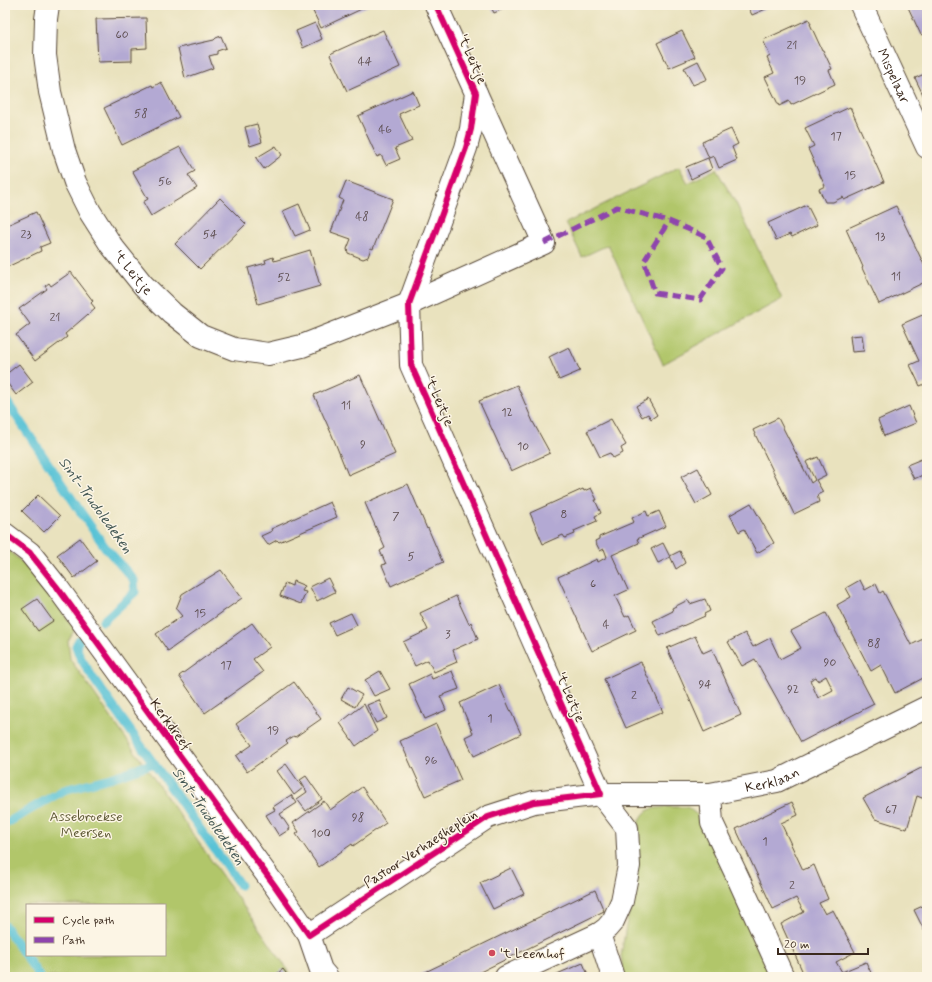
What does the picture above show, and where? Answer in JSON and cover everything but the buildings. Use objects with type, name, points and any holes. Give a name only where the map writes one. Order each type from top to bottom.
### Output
[{"type":"street","name":"'t Leitje","points":[[48,5],[46,18],[46,55],[50,92],[64,150],[75,182],[90,212],[111,245],[143,285],[172,313],[201,336],[234,349],[268,354],[302,346],[409,304],[544,243],[436,5]]},
{"type":"street","name":"Mispelaar","points":[[861,5],[927,147]]},
{"type":"street","name":"'t Leitje","points":[[476,93],[471,128],[466,148],[409,304],[411,365],[601,794]]},
{"type":"street","name":"Kerkdreef","points":[[5,534],[30,553],[57,587],[265,873],[309,935],[322,970],[327,977]]},
{"type":"street","name":"Kerklaan","points":[[601,794],[710,794],[777,781],[927,707]]},
{"type":"street","points":[[506,977],[599,934],[613,921],[622,901],[629,866],[627,828],[601,794]]},
{"type":"street","name":"Pastoor Verhaegheplein","points":[[309,935],[488,817],[534,802],[601,794]]},
{"type":"street","points":[[710,794],[712,824],[783,977]]},
{"type":"street","points":[[599,934],[613,977]]},
{"type":"green space","points":[[679,167],[688,183],[716,169],[737,205],[782,299],[663,364],[608,245],[582,257],[566,223]]},
{"type":"green space","name":"Assebroekse Meersen","points":[[5,548],[28,567],[75,629],[68,641],[70,659],[293,977],[5,977]]},
{"type":"green space","points":[[665,807],[687,807],[700,817],[775,977],[624,977],[621,956],[636,883],[639,822],[644,814],[649,810]]},
{"type":"waterway","name":"Sint-Trudoledeken","points":[[5,399],[105,547],[134,580],[135,592],[103,621]]},
{"type":"waterway","name":"Sint-Trudoledeken","points":[[79,640],[76,646],[80,657],[93,678],[240,885]]},
{"type":"waterway","name":"Sint-Trudoledeken","points":[[5,824],[64,790],[110,778],[154,763]]},
{"type":"waterway","name":"Sint-Trudoledeken","points":[[5,926],[40,977]]},
{"type":"marked path","points":[[544,243],[617,207],[669,221],[706,237],[722,268],[700,300],[655,293],[644,261],[669,221]]},
{"type":"cycle path","points":[[5,534],[30,553],[57,587],[275,886],[309,935],[488,817],[534,802],[601,794],[411,365],[409,304],[466,148],[471,129],[476,93],[436,5]]},
{"type":"place","name":"'t Leenhof","points":[[492,953]]}]
